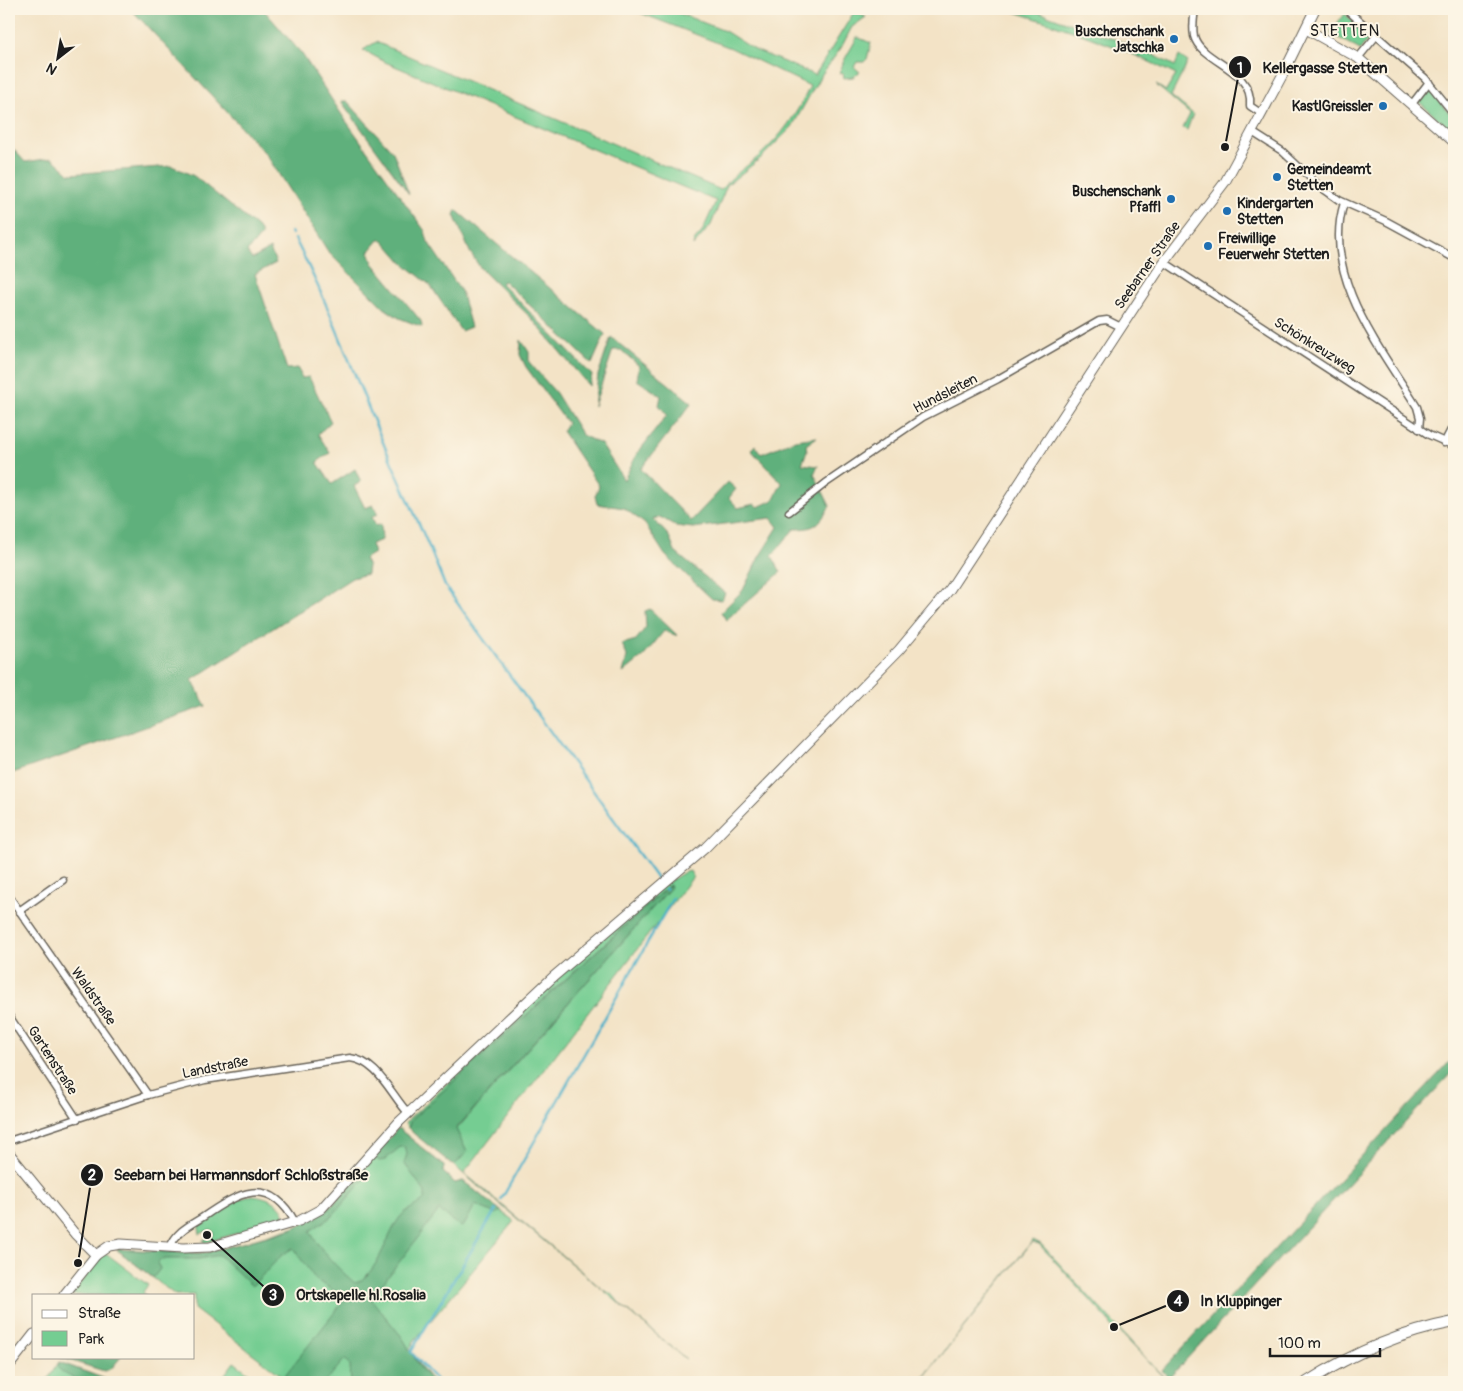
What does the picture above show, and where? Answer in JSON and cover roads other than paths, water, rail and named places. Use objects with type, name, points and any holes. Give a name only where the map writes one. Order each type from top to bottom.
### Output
[{"type":"main road","name":"Seebarner Straße","points":[[96,1254],[104,1248],[115,1244],[170,1248],[210,1247],[295,1222],[325,1206],[374,1148],[552,978],[705,848],[916,632],[946,594],[1002,512],[1164,262],[1220,189],[1262,114],[1315,9]]},
{"type":"main road","points":[[1306,29],[1358,58],[1454,142]]},
{"type":"main road","points":[[9,1153],[75,1234],[96,1254],[65,1294]]},
{"type":"main road","points":[[1308,1382],[1329,1368],[1386,1340],[1428,1327],[1454,1322]]},
{"type":"main road","points":[[9,1366],[32,1337]]},
{"type":"street","points":[[1195,9],[1194,31],[1196,41],[1242,81],[1249,93],[1250,106],[1262,114]]},
{"type":"street","points":[[1346,9],[1429,82],[1454,114]]},
{"type":"street","points":[[1358,58],[1377,36]]},
{"type":"street","points":[[1412,104],[1429,82]]},
{"type":"street","points":[[1252,132],[1282,151],[1318,185],[1344,203],[1386,221],[1454,258]]},
{"type":"street","points":[[1344,203],[1339,224],[1339,250],[1357,307],[1417,407],[1420,418],[1419,429]]},
{"type":"street","name":"Schönkreuzweg","points":[[1164,262],[1419,429],[1444,443],[1454,446]]},
{"type":"street","name":"Hundsleiten","points":[[789,512],[826,483],[923,417],[998,379],[1099,321],[1107,320],[1121,327]]},
{"type":"street","points":[[1444,443],[1454,424]]},
{"type":"street","points":[[19,911],[63,880]]},
{"type":"street","name":"Waldstraße","points":[[9,896],[148,1095]]},
{"type":"street","name":"Gartenstraße","points":[[9,1016],[77,1119]]},
{"type":"street","name":"Landstraße","points":[[9,1141],[148,1095],[217,1077],[350,1058],[361,1060],[373,1068],[409,1114]]},
{"type":"street","points":[[170,1248],[174,1239],[183,1229],[225,1202],[247,1192],[262,1192],[270,1195],[288,1211],[295,1222]]},
{"type":"waterway","points":[[295,239],[330,313],[371,415],[445,586],[657,879]]},
{"type":"waterway","points":[[501,1200],[673,898]]},
{"type":"waterway","points":[[438,1382],[411,1352],[496,1209]]},
{"type":"place","name":"Buschenschank Jatschka","points":[[1174,39]]},
{"type":"place","name":"KastlGreissler","points":[[1383,106]]},
{"type":"place","name":"Kellergasse Stetten","points":[[1225,147]]},
{"type":"place","name":"Gemeindeamt Stetten","points":[[1277,177]]},
{"type":"place","name":"Buschenschank Pfaffl","points":[[1171,199]]},
{"type":"place","name":"Kindergarten Stetten","points":[[1227,211]]},
{"type":"place","name":"Freiwillige Feuerwehr Stetten","points":[[1208,246]]},
{"type":"place","name":"Ortskapelle hl.Rosalia","points":[[207,1235]]},
{"type":"place","name":"Seebarn bei Harmannsdorf Schloßstraße","points":[[78,1263]]},
{"type":"place","name":"In Kluppinger","points":[[1114,1327]]},
{"type":"district","name":"STETTEN","points":[[1345,30]]}]
